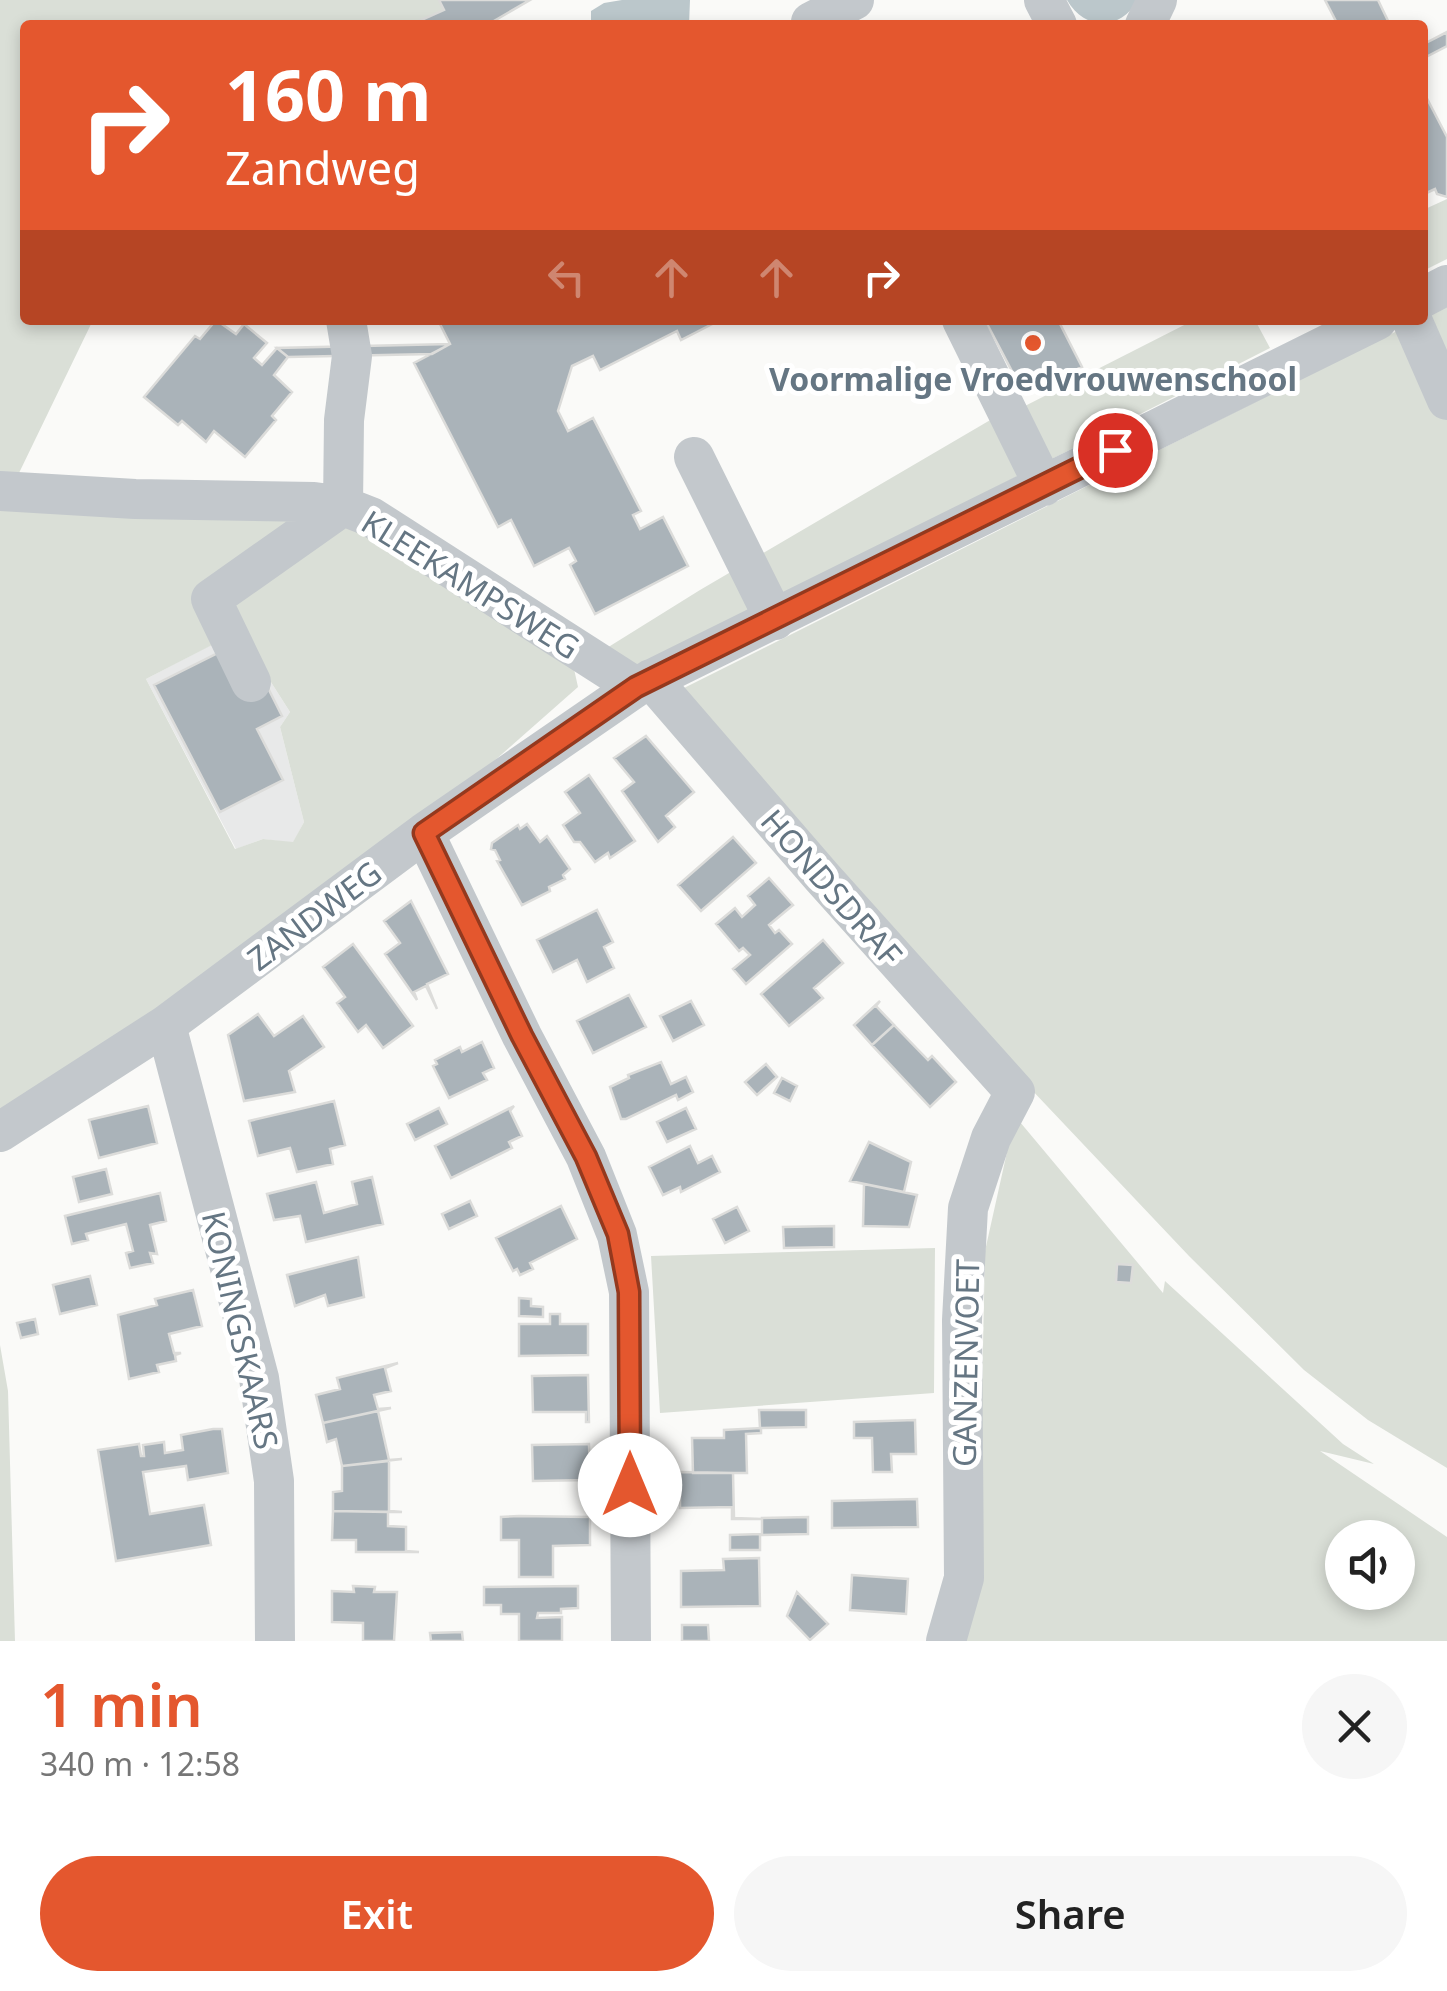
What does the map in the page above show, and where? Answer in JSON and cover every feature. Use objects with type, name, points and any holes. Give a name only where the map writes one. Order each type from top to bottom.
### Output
[{"type":"street","points":[[809,16],[854,0]]},
{"type":"street","points":[[250,682],[211,599],[343,506],[344,420],[352,356],[347,325]]},
{"type":"street","points":[[964,325],[1044,486]]},
{"type":"street","name":"ZANDWEG","points":[[0,1132],[166,1025],[424,833],[644,683],[1366,325]]},
{"type":"street","points":[[1414,325],[1447,400]]},
{"type":"street","points":[[694,457],[775,620]]},
{"type":"street","name":"KLEEKAMPSWEG","points":[[0,491],[343,506],[371,517],[644,683]]},
{"type":"street","name":"HONDSDRAF","points":[[644,683],[1014,1092]]},
{"type":"street","points":[[424,833],[522,1036],[586,1157],[618,1234],[629,1292],[631,1641]]},
{"type":"street","name":"KONINGSKAARS","points":[[166,1025],[259,1378],[274,1481],[274,1641]]},
{"type":"street","name":"GANZENVOET","points":[[946,1641],[964,1578],[962,1320],[968,1208],[991,1138],[1014,1092]]},
{"type":"shaded area","points":[[0,0],[510,0],[493,20],[20,20],[20,325],[91,325],[4,504],[288,519],[363,529],[574,669],[578,687],[459,792],[245,948],[0,1116]],"holes":[[[212,645],[253,654],[290,712],[280,727],[304,822],[293,842],[263,839],[235,849],[146,679]]]},
{"type":"shaded area","points":[[690,0],[689,20],[591,20],[591,11],[604,3]]},
{"type":"shaded area","points":[[1067,0],[1138,0],[1116,20],[1089,20]]},
{"type":"shaded area","points":[[1447,199],[1447,259],[1428,268],[1428,208]]},
{"type":"shaded area","points":[[1447,306],[1447,1468],[1368,1420],[1304,1370],[1189,1256],[852,900],[682,689],[1409,325],[1428,325],[1428,316]]},
{"type":"shaded area","points":[[1184,325],[1258,325],[1270,348],[1048,461],[1021,408]]},
{"type":"shaded area","points":[[992,419],[1020,475],[643,667],[602,651],[700,590]]},
{"type":"shaded area","points":[[211,645],[253,654],[290,712],[280,727],[304,822],[293,843],[263,839],[236,849],[146,679]]},
{"type":"shaded area","points":[[1015,1116],[1163,1293],[1165,1281],[1343,1444],[1374,1464],[1320,1451],[1447,1537],[1447,1641],[964,1641],[980,1490],[985,1251]]},
{"type":"shaded area","points":[[935,1248],[934,1393],[660,1413],[651,1256]]},
{"type":"shaded area","points":[[0,1345],[8,1391],[15,1641],[0,1641]]},
{"type":"building","points":[[439,0],[530,0],[496,20],[421,20],[444,10]]},
{"type":"building","points":[[439,0],[530,0],[496,20],[421,20],[444,10]]},
{"type":"building","points":[[1325,0],[1378,0],[1388,20],[1335,20]]},
{"type":"building","points":[[1447,32],[1447,46],[1428,56],[1428,42]]},
{"type":"building","points":[[1428,101],[1447,137],[1447,197],[1437,194],[1435,189],[1428,192]]},
{"type":"building","points":[[212,325],[223,325],[236,334],[245,325],[267,343],[254,358],[262,365],[277,348],[288,357],[274,375],[292,392],[272,416],[276,420],[245,457],[214,431],[206,442],[144,397],[195,336],[200,339]]},
{"type":"building","points":[[440,325],[710,325],[681,340],[677,331],[600,370],[593,356],[572,366],[558,411],[568,431],[593,418],[641,511],[633,515],[640,529],[663,517],[688,566],[595,614],[570,565],[576,561],[569,548],[534,566],[511,520],[498,527],[414,363],[450,344]]},
{"type":"building","points":[[440,325],[710,325],[681,340],[677,331],[600,370],[593,356],[572,366],[558,411],[568,431],[593,418],[641,511],[633,515],[640,529],[663,517],[688,566],[595,614],[570,565],[576,561],[569,548],[534,566],[511,520],[498,527],[414,363],[450,344]]},
{"type":"building","name":"Voormalige Vroedvrouwenschool","points":[[988,325],[1061,325],[1082,367],[1024,394]]},
{"type":"building","points":[[450,344],[432,354],[288,357],[277,348]]},
{"type":"building","points":[[218,653],[266,684],[282,716],[257,729],[283,780],[220,812],[154,685]]},
{"type":"building","points":[[646,736],[694,792],[666,816],[675,827],[658,842],[622,791],[634,782],[614,758]]},
{"type":"building","points":[[589,775],[635,841],[610,858],[608,853],[595,862],[563,825],[580,813],[565,792]]},
{"type":"building","points":[[527,824],[540,842],[547,836],[570,869],[563,875],[565,879],[549,887],[550,891],[522,905],[497,861],[500,860],[495,850],[491,849],[492,843],[518,825],[520,829]]},
{"type":"building","points":[[733,837],[756,863],[701,911],[678,885]]},
{"type":"building","points":[[769,878],[793,905],[769,925],[792,944],[746,984],[733,969],[750,955],[743,948],[739,951],[716,924],[735,908],[742,917],[755,905],[748,896]]},
{"type":"building","points":[[411,901],[448,974],[427,984],[437,1009],[426,986],[414,992],[417,1000],[385,954],[400,943],[384,921]]},
{"type":"building","points":[[597,910],[613,942],[604,947],[614,968],[587,982],[577,960],[553,972],[537,940]]},
{"type":"building","points":[[823,940],[843,963],[814,988],[823,998],[789,1026],[761,994]]},
{"type":"building","points":[[353,944],[413,1026],[383,1048],[366,1025],[358,1032],[337,1003],[345,997],[323,967]]},
{"type":"building","points":[[629,995],[646,1027],[593,1053],[577,1021]]},
{"type":"building","points":[[691,1001],[704,1025],[673,1041],[660,1016]]},
{"type":"building","points":[[880,1001],[876,1006],[894,1025],[872,1045],[854,1025]]},
{"type":"building","points":[[258,1014],[274,1036],[303,1016],[324,1047],[289,1071],[295,1092],[244,1101],[228,1035]]},
{"type":"building","points":[[894,1025],[956,1082],[930,1107],[872,1045]]},
{"type":"building","points":[[482,1042],[494,1068],[483,1073],[487,1080],[449,1098],[433,1066],[437,1064],[435,1060],[460,1047],[462,1052]]},
{"type":"building","points":[[661,1062],[671,1084],[686,1077],[693,1092],[678,1100],[676,1095],[621,1119],[610,1087]]},
{"type":"building","points":[[766,1064],[777,1077],[757,1095],[745,1082]]},
{"type":"building","points":[[782,1078],[797,1086],[790,1101],[774,1093]]},
{"type":"building","points":[[334,1101],[345,1145],[330,1149],[333,1164],[297,1172],[290,1148],[258,1156],[249,1121]]},
{"type":"building","points":[[148,1106],[157,1143],[99,1158],[89,1120]]},
{"type":"building","points":[[514,1106],[510,1111],[522,1136],[509,1142],[512,1148],[451,1178],[435,1146]]},
{"type":"building","points":[[439,1108],[447,1124],[415,1140],[407,1124]]},
{"type":"building","points":[[686,1108],[696,1129],[667,1142],[657,1122]]},
{"type":"building","points":[[869,1142],[911,1162],[904,1192],[850,1181]]},
{"type":"building","points":[[690,1146],[698,1163],[712,1156],[720,1172],[681,1192],[680,1187],[663,1195],[649,1167]]},
{"type":"building","points":[[106,1169],[112,1194],[79,1202],[73,1177]]},
{"type":"building","points":[[372,1177],[383,1224],[306,1242],[300,1216],[274,1220],[267,1194],[316,1182],[324,1213],[357,1204],[352,1182]]},
{"type":"building","points":[[864,1184],[917,1195],[909,1227],[863,1226]]},
{"type":"building","points":[[160,1193],[166,1221],[150,1225],[157,1254],[150,1253],[153,1263],[130,1268],[126,1253],[133,1251],[126,1224],[86,1234],[88,1240],[72,1244],[65,1216]]},
{"type":"building","points":[[470,1201],[477,1216],[449,1229],[442,1214]]},
{"type":"building","points":[[561,1206],[577,1239],[530,1263],[533,1269],[520,1275],[517,1269],[513,1271],[496,1238]]},
{"type":"building","points":[[737,1207],[749,1231],[725,1243],[713,1219]]},
{"type":"building","points":[[834,1226],[834,1247],[784,1248],[783,1227]]},
{"type":"building","points":[[358,1257],[364,1297],[328,1306],[325,1295],[295,1306],[287,1275]]},
{"type":"building","points":[[1117,1264],[1133,1265],[1131,1283],[1116,1282]]},
{"type":"building","points":[[90,1276],[97,1305],[60,1314],[53,1285]]},
{"type":"building","points":[[193,1290],[202,1326],[169,1334],[174,1353],[181,1353],[175,1355],[176,1361],[157,1365],[159,1372],[129,1379],[118,1315],[157,1305],[155,1299]]},
{"type":"building","points":[[519,1298],[531,1299],[531,1306],[543,1307],[543,1317],[519,1316]]},
{"type":"building","points":[[550,1314],[560,1314],[560,1324],[588,1324],[588,1355],[519,1356],[519,1324],[550,1324]]},
{"type":"building","points":[[35,1319],[38,1334],[21,1338],[17,1323]]},
{"type":"building","points":[[398,1363],[385,1368],[391,1391],[374,1395],[378,1409],[391,1408],[323,1423],[316,1395],[340,1389],[337,1378]]},
{"type":"building","points":[[588,1375],[589,1422],[586,1412],[533,1412],[532,1376]]},
{"type":"building","points":[[759,1410],[806,1410],[806,1427],[760,1428]]},
{"type":"building","points":[[378,1411],[389,1460],[402,1459],[342,1466],[336,1439],[327,1442],[323,1423]]},
{"type":"building","points":[[915,1420],[916,1454],[891,1454],[892,1472],[873,1472],[872,1438],[854,1438],[854,1422]]},
{"type":"building","points":[[761,1428],[761,1433],[746,1434],[747,1473],[693,1473],[692,1438],[724,1438],[724,1430]]},
{"type":"building","points":[[222,1429],[228,1473],[188,1480],[186,1466],[143,1472],[150,1514],[204,1505],[211,1545],[116,1561],[98,1450],[139,1444],[144,1456],[143,1445],[164,1442],[165,1453],[183,1450],[181,1435]]},
{"type":"building","points":[[589,1444],[590,1480],[533,1481],[532,1445]]},
{"type":"building","points":[[389,1461],[389,1511],[402,1512],[333,1511],[333,1492],[342,1491],[342,1466]]},
{"type":"building","points":[[680,1472],[733,1473],[734,1518],[762,1519],[732,1519],[732,1507],[680,1508]]},
{"type":"building","points":[[917,1499],[918,1527],[832,1528],[832,1501]]},
{"type":"building","points":[[333,1511],[388,1512],[388,1526],[406,1527],[406,1551],[419,1552],[356,1552],[356,1540],[332,1540]]},
{"type":"building","points":[[501,1517],[590,1517],[590,1545],[553,1546],[553,1577],[519,1577],[519,1540],[501,1540]]},
{"type":"building","points":[[808,1517],[808,1534],[762,1535],[762,1518]]},
{"type":"building","points":[[760,1534],[760,1550],[730,1550],[730,1535]]},
{"type":"building","points":[[759,1558],[760,1606],[681,1607],[681,1571],[724,1570],[723,1559]]},
{"type":"building","points":[[852,1575],[908,1579],[906,1614],[850,1610]]},
{"type":"building","points":[[353,1586],[375,1587],[374,1592],[397,1592],[394,1641],[363,1641],[363,1623],[332,1622],[332,1591],[354,1592]]},
{"type":"building","points":[[578,1586],[578,1608],[538,1613],[537,1618],[562,1617],[562,1641],[519,1641],[519,1614],[501,1614],[501,1605],[484,1605],[484,1587]]},
{"type":"building","points":[[797,1592],[828,1624],[810,1640],[787,1616]]},
{"type":"building","points":[[682,1625],[708,1625],[709,1641],[682,1641]]},
{"type":"building","points":[[462,1632],[463,1641],[431,1641],[430,1633]]},
{"type":"place","name":"Voormalige Vroedvrouwenschool","points":[[1033,343]]},
{"type":"route","points":[[630,1485],[629,1292],[618,1234],[586,1157],[522,1036],[424,833],[636,687],[1115,450]]}]
